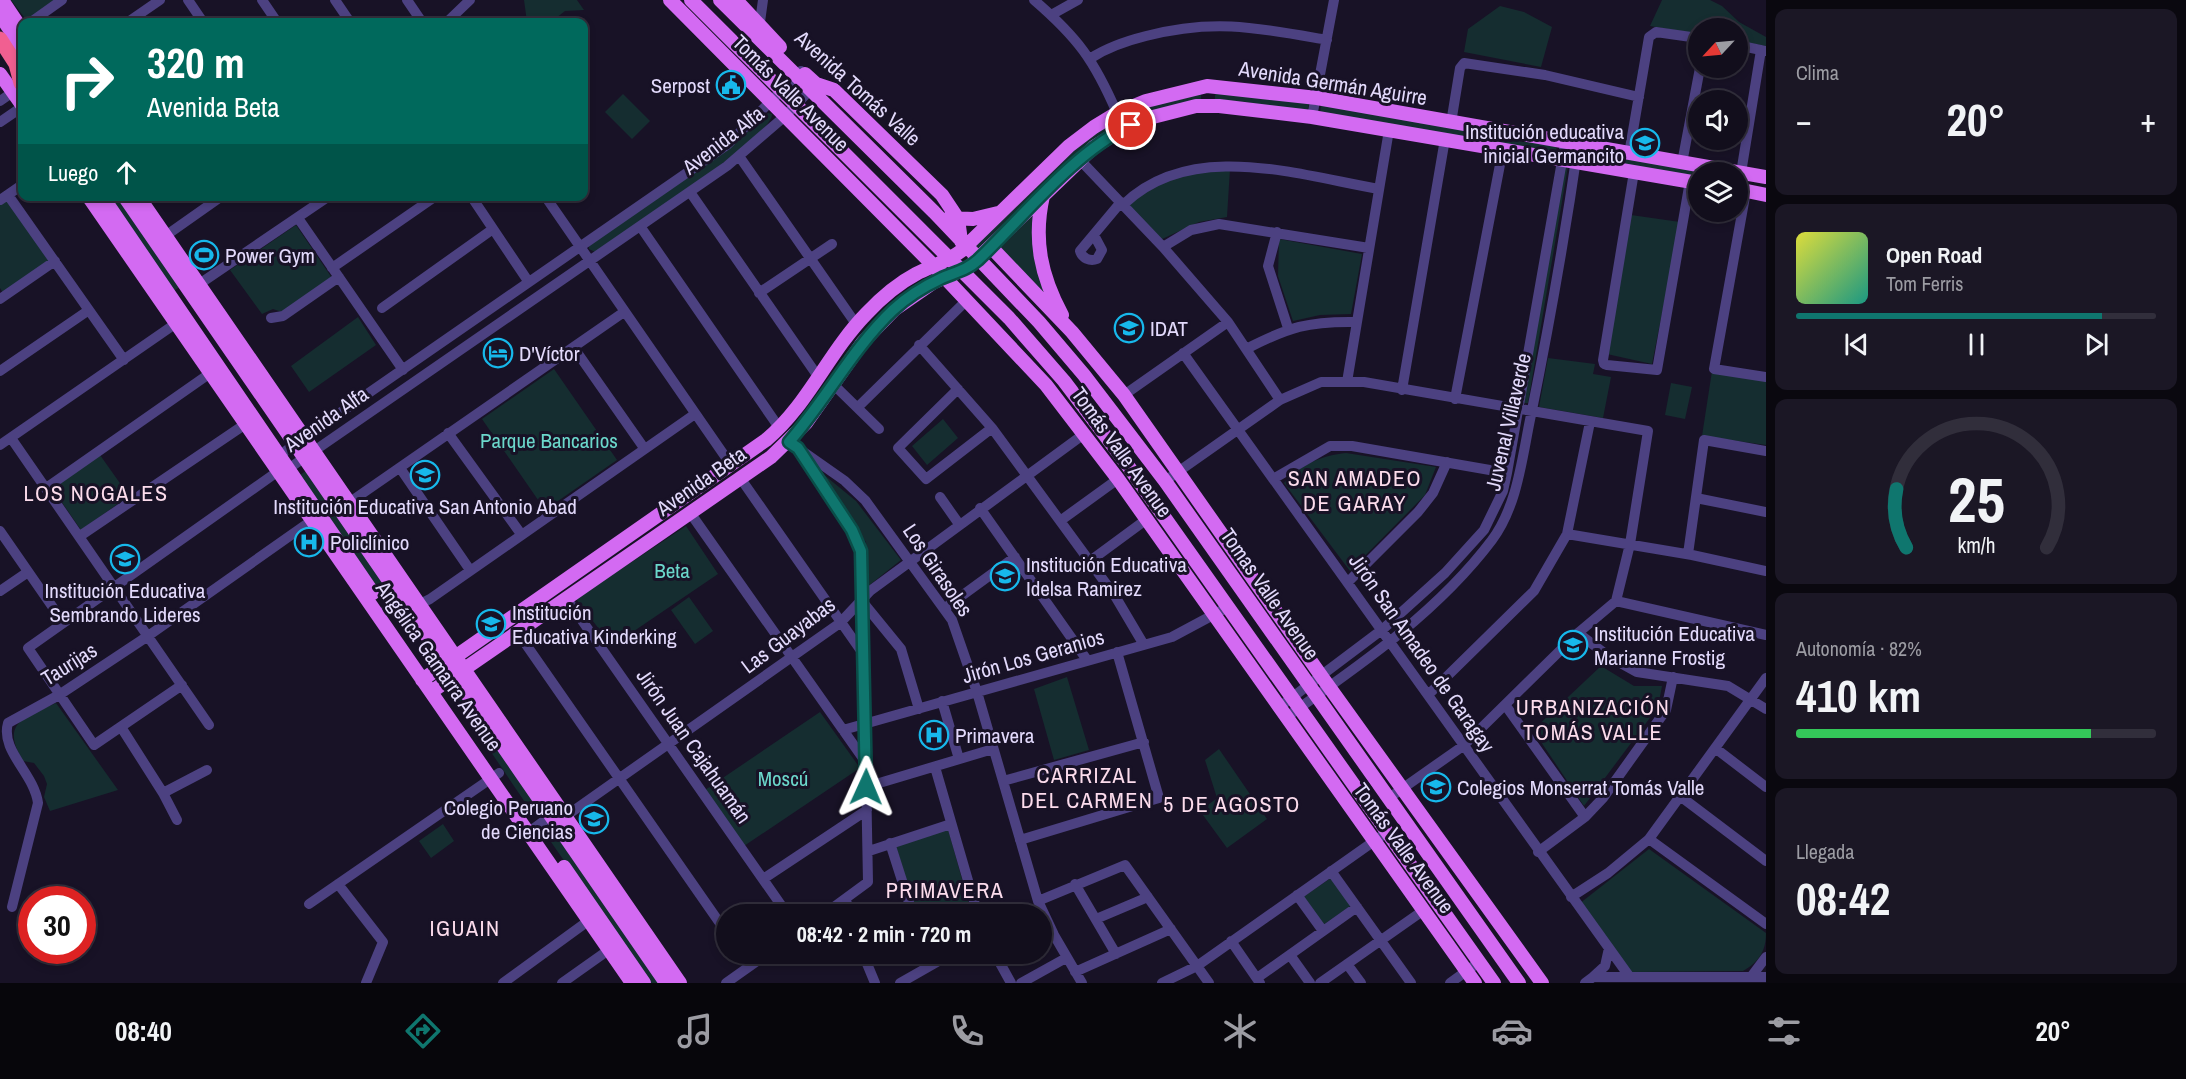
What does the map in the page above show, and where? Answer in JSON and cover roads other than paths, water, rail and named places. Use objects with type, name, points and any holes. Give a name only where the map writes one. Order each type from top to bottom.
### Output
[{"type":"highway","points":[[0,39],[16,64],[18,79]]},
{"type":"main road","points":[[2,0],[18,23]]},
{"type":"main road","name":"Tomás Valle Avenue","points":[[670,0],[1029,364],[1147,519],[1330,781],[1475,983]]},
{"type":"main road","name":"Tomás Valle Avenue","points":[[691,0],[1009,318],[1064,381],[1228,607],[1494,983]]},
{"type":"main road","name":"Tomás Valle Avenue","points":[[720,0],[758,30]]},
{"type":"main road","name":"Avenida Tomás Valle","points":[[736,0],[758,30],[813,87],[834,90],[942,195],[958,219],[963,244]]},
{"type":"main road","points":[[0,15],[18,42]]},
{"type":"main road","points":[[0,52],[18,84]]},
{"type":"main road","points":[[0,74],[18,85]]},
{"type":"main road","points":[[1207,86],[1208,106]]},
{"type":"main road","name":"Avenida Germán Aguirre","points":[[949,260],[963,244],[1000,213],[1069,146],[1117,113],[1165,95],[1207,86],[1317,98],[1688,164]]},
{"type":"main road","name":"Tomás Valle Avenue","points":[[813,87],[963,244]]},
{"type":"main road","name":"Avenida Germán Aguirre","points":[[962,272],[978,260],[1080,160],[1112,135],[1145,119],[1196,106],[1312,117],[1688,181]]},
{"type":"main road","points":[[866,144],[877,131]]},
{"type":"main road","name":"Avenida Germán Aguirre","points":[[1748,174],[1766,177]]},
{"type":"main road","points":[[1748,191],[1766,195]]},
{"type":"main road","points":[[1043,196],[1038,216],[1038,251],[1045,280],[1072,333]]},
{"type":"main road","name":"Angélica Gamarra Avenue","points":[[93,201],[244,425],[282,470],[594,917],[644,983]]},
{"type":"main road","points":[[96,201],[118,221]]},
{"type":"main road","name":"Angélica Gamarra Avenue","points":[[105,201],[279,456],[282,470],[311,521],[341,555]]},
{"type":"main road","name":"Angélica Gamarra Avenue","points":[[128,201],[160,239],[310,454],[350,502],[413,605],[559,816],[681,983]]},
{"type":"main road","name":"Angélica Gamarra Avenue","points":[[141,201],[160,239]]},
{"type":"main road","points":[[934,212],[958,219],[979,218],[1000,213]]},
{"type":"main road","name":"Tomas Valle Avenue","points":[[963,244],[1058,343],[1166,481],[1312,692],[1519,983]]},
{"type":"main road","name":"Tomás Valle Avenue","points":[[991,247],[1072,333],[1124,395],[1179,470],[1325,682],[1542,983]]},
{"type":"main road","name":"Avenida Beta","points":[[426,677],[780,429],[856,324],[901,283],[949,260]]},
{"type":"main road","name":"Avenida Beta","points":[[435,690],[793,445],[863,342],[895,309],[944,277],[962,272]]},
{"type":"main road","points":[[172,300],[182,298],[194,288]]},
{"type":"main road","name":"Angélica Gamarra Avenue","points":[[310,454],[358,535],[413,605]]},
{"type":"main road","points":[[1219,528],[1264,623]]},
{"type":"main road","points":[[341,555],[358,535]]},
{"type":"main road","points":[[615,546],[625,559]]},
{"type":"main road","points":[[485,637],[494,649]]},
{"type":"main road","points":[[1355,751],[1357,726]]},
{"type":"main road","points":[[1330,781],[1344,771]]},
{"type":"main road","name":"Angélica Gamarra Avenue","points":[[559,816],[666,983]]},
{"type":"main road","name":"Angélica Gamarra Avenue","points":[[594,917],[610,949],[632,983]]},
{"type":"street","points":[[37,18],[62,0]]},
{"type":"street","points":[[134,18],[160,0]]},
{"type":"street","points":[[188,0],[200,18]]},
{"type":"street","points":[[335,0],[347,18]]},
{"type":"street","points":[[407,0],[419,18]]},
{"type":"street","points":[[451,18],[470,0]]},
{"type":"street","points":[[758,30],[763,0]]},
{"type":"street","points":[[1034,0],[1091,58],[1117,113]]},
{"type":"street","points":[[1051,15],[1078,0]]},
{"type":"street","points":[[1312,117],[1334,0]]},
{"type":"street","points":[[265,1],[275,18]]},
{"type":"street","points":[[1091,58],[1136,39],[1201,25],[1273,31],[1327,40]]},
{"type":"street","points":[[1629,154],[1651,34],[1688,37]]},
{"type":"street","points":[[1743,162],[1764,50],[1748,47]]},
{"type":"street","points":[[1451,123],[1460,68],[1464,63],[1545,75],[1639,97]]},
{"type":"street","name":"Avenida Alfa","points":[[279,456],[727,144],[799,73]]},
{"type":"street","points":[[1682,163],[1698,78]]},
{"type":"street","points":[[0,101],[18,87]]},
{"type":"street","name":"Avenida Alfa","points":[[59,695],[28,650],[30,646],[114,585],[282,470],[310,454],[690,192],[740,156],[784,117],[813,87]]},
{"type":"street","points":[[0,122],[18,109]]},
{"type":"street","points":[[1753,112],[1766,114]]},
{"type":"street","points":[[1347,382],[1389,130]]},
{"type":"street","points":[[1402,390],[1445,139]]},
{"type":"street","name":"Juvenal Villaverde","points":[[1325,682],[1392,641],[1454,582],[1493,539],[1514,496],[1531,412],[1571,145]]},
{"type":"street","points":[[1455,399],[1503,149]]},
{"type":"street","points":[[740,156],[856,324]]},
{"type":"street","points":[[1080,160],[1163,247],[1228,322],[1280,400]]},
{"type":"street","name":"Juvenal Villaverde","points":[[1282,713],[1325,682],[1445,573],[1484,530],[1503,491],[1569,161]]},
{"type":"street","points":[[1094,235],[1122,203],[1155,182],[1192,169],[1219,165],[1278,172],[1379,189]]},
{"type":"street","points":[[1634,172],[1604,364],[1657,370],[1688,212]]},
{"type":"street","points":[[18,188],[4,197],[55,261],[124,360]]},
{"type":"street","points":[[690,192],[819,378]]},
{"type":"street","points":[[160,239],[215,201]]},
{"type":"street","points":[[194,288],[322,201]]},
{"type":"street","points":[[332,268],[429,201]]},
{"type":"street","points":[[474,201],[528,281]]},
{"type":"street","points":[[549,201],[731,465]]},
{"type":"street","points":[[298,218],[403,370]]},
{"type":"street","points":[[1736,222],[1714,369],[1766,377]]},
{"type":"street","points":[[1163,247],[1185,232],[1207,225],[1278,232],[1369,248]]},
{"type":"street","points":[[640,226],[780,429]]},
{"type":"street","points":[[382,308],[493,229]]},
{"type":"street","points":[[1278,232],[1268,266],[1288,328]]},
{"type":"street","points":[[759,293],[832,244]]},
{"type":"street","points":[[1,297],[55,261]]},
{"type":"street","points":[[271,318],[282,316],[339,277]]},
{"type":"street","points":[[858,407],[967,300]]},
{"type":"street","points":[[0,371],[89,310]]},
{"type":"street","points":[[350,502],[624,312]]},
{"type":"street","points":[[1246,349],[1288,328],[1327,321],[1357,322]]},
{"type":"street","points":[[1124,395],[1228,322]]},
{"type":"street","points":[[0,445],[175,324]]},
{"type":"street","points":[[919,345],[992,428],[1090,561],[1128,616],[1144,645]]},
{"type":"street","points":[[574,348],[644,448]]},
{"type":"street","name":"Jirón San Amadeo de Garagay","points":[[1183,353],[1392,641],[1463,746],[1629,976]]},
{"type":"street","points":[[46,488],[209,374]]},
{"type":"street","points":[[1166,481],[1280,400],[1321,382],[1364,382],[1648,431],[1630,544],[1616,601],[1578,633],[1463,746],[1389,798]]},
{"type":"street","points":[[834,385],[879,429]]},
{"type":"street","points":[[958,389],[898,448],[926,479],[992,428]]},
{"type":"street","points":[[381,613],[413,605],[470,570],[695,414]]},
{"type":"street","points":[[1428,695],[1534,591],[1567,534],[1590,422]]},
{"type":"street","points":[[80,536],[244,425]]},
{"type":"street","points":[[448,433],[521,534]]},
{"type":"street","name":"Las Guayabas","points":[[533,830],[619,778],[791,659],[840,623],[861,599],[910,560],[1084,434]]},
{"type":"street","points":[[11,438],[209,725]]},
{"type":"street","points":[[1688,554],[1704,440],[1766,451]]},
{"type":"street","points":[[793,445],[858,541],[862,565],[868,882],[865,887],[840,904]]},
{"type":"street","name":"Los Girasoles","points":[[793,445],[856,490],[945,608],[957,631],[1038,901],[1066,958],[1082,983]]},
{"type":"street","points":[[1273,479],[1330,446],[1352,446],[1507,473]]},
{"type":"street","points":[[1349,581],[1418,512],[1433,493],[1447,462]]},
{"type":"street","points":[[400,468],[470,570]]},
{"type":"street","points":[[741,479],[864,656]]},
{"type":"street","points":[[1060,521],[1118,479]]},
{"type":"street","points":[[940,497],[959,524]]},
{"type":"street","points":[[1696,498],[1766,512]]},
{"type":"street","points":[[980,508],[1087,660]]},
{"type":"street","points":[[691,514],[867,764]]},
{"type":"street","points":[[1090,561],[1147,519]]},
{"type":"street","name":"Taurijas","points":[[12,907],[38,803],[36,790],[30,778],[8,747],[6,730],[12,719],[59,695],[148,636],[311,521]]},
{"type":"street","points":[[0,531],[63,622]]},
{"type":"street","points":[[1567,534],[1688,554],[1766,571]]},
{"type":"street","points":[[945,608],[1015,557]]},
{"type":"street","points":[[0,591],[28,572]]},
{"type":"street","name":"Jirón Juan Cajahuamán","points":[[567,599],[780,904]]},
{"type":"street","points":[[861,599],[901,649],[919,709]]},
{"type":"street","points":[[1616,601],[1766,635]]},
{"type":"street","name":"Jirón Los Geranios","points":[[843,730],[1185,633],[1228,607]]},
{"type":"street","points":[[518,633],[716,918]]},
{"type":"street","points":[[1578,633],[1608,656],[1637,672],[1728,686],[1766,709]]},
{"type":"street","points":[[1020,840],[1158,800],[1160,794],[1117,652]]},
{"type":"street","points":[[1538,852],[1584,817],[1603,798],[1666,711],[1672,677]]},
{"type":"street","points":[[1571,897],[1608,873],[1648,839],[1766,678]]},
{"type":"street","points":[[59,695],[94,744],[182,685]]},
{"type":"street","points":[[942,701],[959,759]]},
{"type":"street","points":[[1506,706],[1584,817]]},
{"type":"street","points":[[121,726],[177,820]]},
{"type":"street","points":[[1003,781],[1144,742]]},
{"type":"street","points":[[866,787],[993,748]]},
{"type":"street","points":[[1715,748],[1766,787]]},
{"type":"street","points":[[934,767],[975,904]]},
{"type":"street","points":[[163,793],[207,770]]},
{"type":"street","points":[[309,904],[495,776]]},
{"type":"street","points":[[1680,796],[1766,861]]},
{"type":"street","points":[[763,879],[867,810]]},
{"type":"street","points":[[868,851],[951,824]]},
{"type":"street","points":[[1162,983],[1197,966],[1387,832]]},
{"type":"street","points":[[1648,839],[1766,924]]},
{"type":"street","points":[[890,843],[910,904]]},
{"type":"street","points":[[1038,901],[1123,864],[1172,928],[1209,983]]},
{"type":"street","points":[[1330,871],[1411,983]]},
{"type":"street","points":[[338,884],[383,942],[366,983]]},
{"type":"street","points":[[1074,884],[1116,954]]},
{"type":"street","points":[[1297,895],[1323,931]]},
{"type":"street","points":[[1096,920],[1148,897]]},
{"type":"street","points":[[846,900],[847,904]]},
{"type":"street","points":[[1231,941],[1259,980],[1357,908]]},
{"type":"street","points":[[1320,983],[1424,910]]},
{"type":"street","points":[[509,981],[594,917]]},
{"type":"street","points":[[1075,972],[1172,928]]},
{"type":"street","points":[[1589,980],[1605,966],[1609,957],[1609,948]]},
{"type":"street","points":[[562,983],[610,949]]},
{"type":"street","points":[[1290,955],[1310,983]]},
{"type":"street","points":[[1021,983],[1066,958]]},
{"type":"street","points":[[1450,983],[1479,962]]},
{"type":"street","points":[[726,983],[753,964]]},
{"type":"street","points":[[867,964],[875,983]]},
{"type":"street","points":[[900,983],[934,964]]},
{"type":"street","points":[[1001,964],[1011,983]]},
{"type":"street","points":[[1347,964],[1361,983]]},
{"type":"street","points":[[1751,977],[1764,964]]},
{"type":"street","points":[[1589,980],[1629,976],[1766,977]]},
{"type":"place","name":"Serpost","points":[[731,85]]},
{"type":"place","name":"Institución educativa inicial Germancito","points":[[1645,143]]},
{"type":"place","name":"Power Gym","points":[[204,255]]},
{"type":"place","name":"IDAT","points":[[1129,328]]},
{"type":"place","name":"D'Víctor","points":[[498,353]]},
{"type":"place","name":"Institución Educativa San Antonio Abad","points":[[425,475]]},
{"type":"place","name":"Policlínico","points":[[309,542]]},
{"type":"place","name":"Institución Educativa Sembrando Lideres","points":[[125,559]]},
{"type":"place","name":"Institución Educativa Idelsa Ramirez","points":[[1005,576]]},
{"type":"place","name":"Institución Educativa Kinderking","points":[[491,624]]},
{"type":"place","name":"Institución Educativa Marianne Frostig","points":[[1573,645]]},
{"type":"place","name":"Primavera","points":[[934,735]]},
{"type":"place","name":"Colegios Monserrat Tomás Valle","points":[[1436,787]]},
{"type":"place","name":"Colegio Peruano de Ciencias","points":[[594,819]]},
{"type":"district","name":"SAN AMADEO DE GARAY","points":[[1355,490]]},
{"type":"district","name":"LOS NOGALES","points":[[96,493]]},
{"type":"district","name":"URBANIZACIÓN TOMÁS VALLE","points":[[1593,720]]},
{"type":"district","name":"CARRIZAL DEL CARMEN","points":[[1087,788]]},
{"type":"district","name":"5 DE AGOSTO","points":[[1232,804]]},
{"type":"district","name":"PRIMAVERA","points":[[945,890]]},
{"type":"district","name":"IGUAIN","points":[[465,928]]},
{"type":"park label","name":"Parque Bancarios","points":[[549,440]]},
{"type":"park label","name":"Beta","points":[[672,570]]},
{"type":"park label","name":"Moscú","points":[[783,778]]}]
